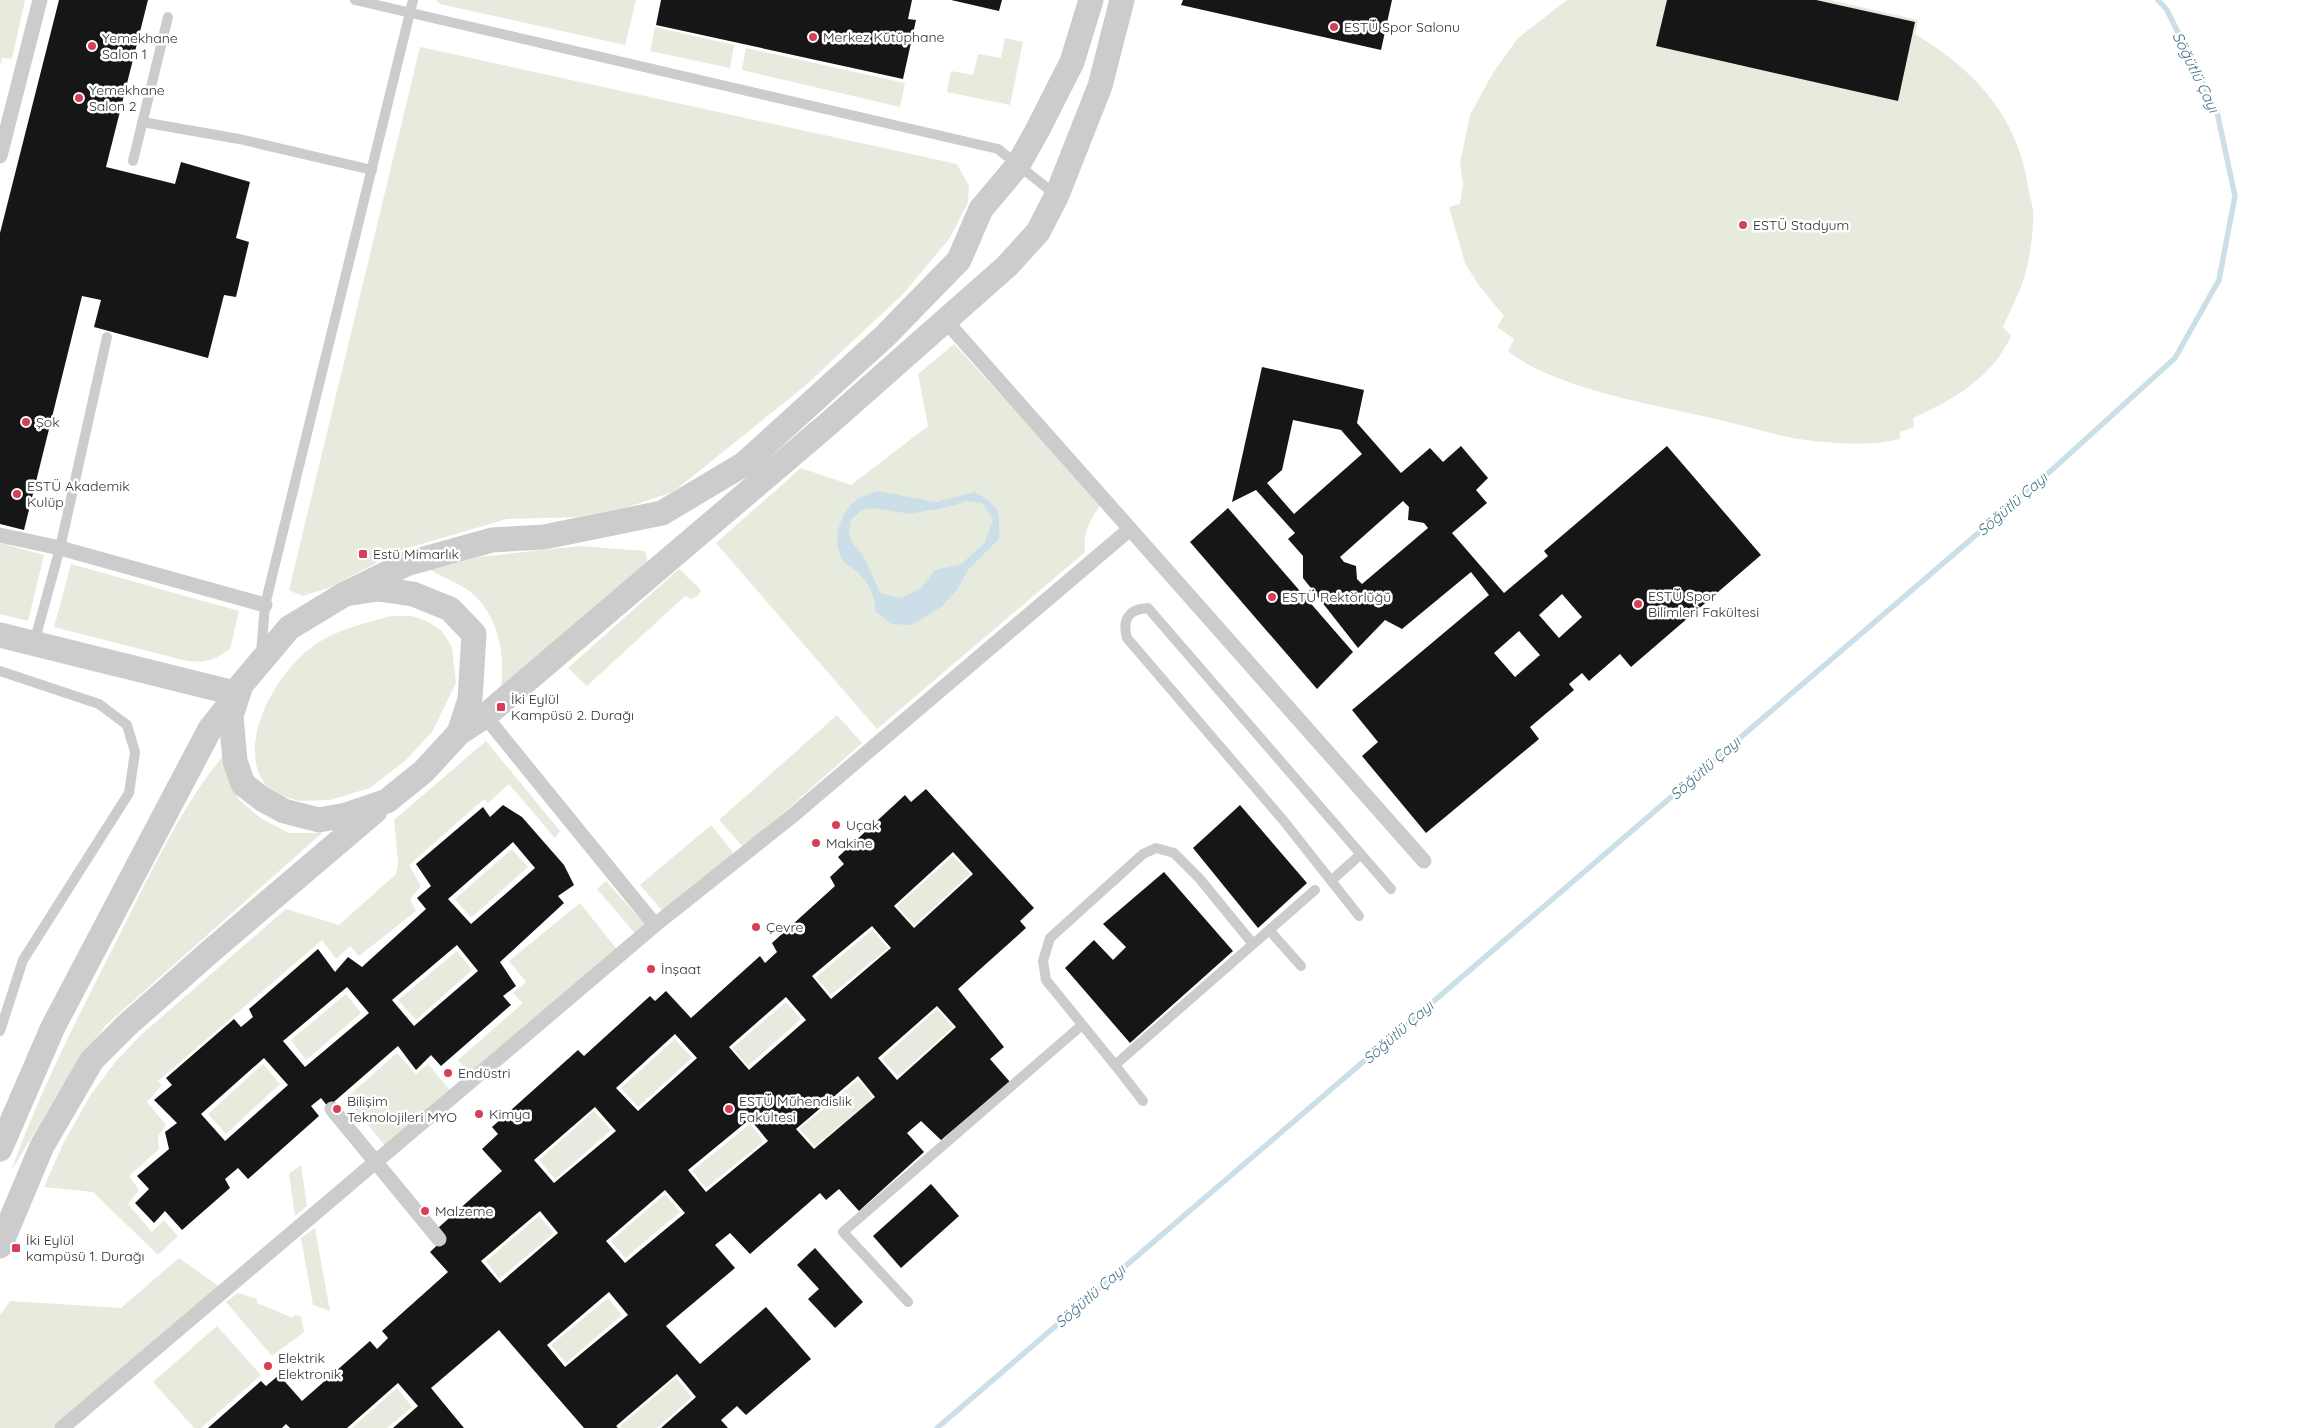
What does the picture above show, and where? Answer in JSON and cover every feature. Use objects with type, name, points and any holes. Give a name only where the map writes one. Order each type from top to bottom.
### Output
[{"type":"street","points":[[0,156],[40,0]]},
{"type":"street","points":[[387,801],[346,815],[319,820],[284,811],[262,799],[243,784],[235,761],[232,716],[238,694],[241,685],[289,628],[345,594],[406,564],[492,540],[544,537],[662,513],[744,464],[885,336],[959,260],[981,209],[1018,165],[1072,62],[1091,0]]},
{"type":"street","points":[[0,1246],[42,1146],[92,1060],[127,1024],[424,771],[459,734],[485,716],[827,425],[1007,266],[1038,232],[1057,195],[1100,86],[1122,0]]},
{"type":"street","points":[[946,320],[1424,861]]},
{"type":"street","points":[[62,1428],[655,925],[791,817],[1130,529]]},
{"type":"street","points":[[0,534],[60,548],[265,605]]},
{"type":"street","points":[[345,594],[378,589],[413,594],[450,609],[474,634],[470,699],[459,734]]},
{"type":"street","points":[[0,635],[238,694]]},
{"type":"street","points":[[0,1149],[53,1027],[210,729],[238,694]]},
{"type":"street","points":[[485,716],[655,925]]},
{"type":"street","points":[[332,1109],[439,1239]]},
{"type":"lane","points":[[355,0],[998,149],[1057,195]]},
{"type":"lane","points":[[261,661],[265,605],[413,0]]},
{"type":"lane","points":[[133,161],[168,18]]},
{"type":"lane","points":[[142,122],[239,139],[372,170]]},
{"type":"lane","points":[[34,644],[60,548],[107,337]]},
{"type":"lane","points":[[1359,916],[1283,820],[1127,638],[1124,626],[1130,614],[1138,608],[1148,608],[1391,889]]},
{"type":"lane","points":[[0,670],[99,704],[128,725],[135,752],[128,793],[23,960],[0,1031]]},
{"type":"lane","points":[[1143,1101],[1046,980],[1043,961],[1050,938],[1143,854],[1156,848],[1174,853],[1199,878],[1253,944]]},
{"type":"lane","points":[[1332,880],[1361,854]]},
{"type":"lane","points":[[1115,1065],[1315,890]]},
{"type":"lane","points":[[1270,931],[1301,966]]},
{"type":"lane","points":[[908,1302],[842,1232],[1082,1026]]},
{"type":"shaded area","points":[[0,0],[25,0],[12,59],[2,58],[0,67]]},
{"type":"shaded area","points":[[436,0],[636,0],[625,45],[440,4]]},
{"type":"shaded area","name":"ESTÜ Stadyum","points":[[1567,0],[1830,0],[1918,20],[1915,34],[1957,64],[1991,99],[2004,118],[2015,140],[2023,164],[2033,210],[2030,251],[2024,279],[2003,327],[2011,336],[1993,364],[1982,376],[1957,395],[1913,418],[1914,427],[1900,432],[1900,439],[1879,443],[1846,444],[1790,437],[1639,402],[1553,376],[1529,365],[1508,351],[1514,339],[1497,327],[1504,316],[1478,284],[1465,263],[1449,207],[1460,204],[1463,184],[1460,163],[1470,115],[1493,73],[1518,38]]},
{"type":"shaded area","points":[[655,27],[734,45],[730,68],[650,51]]},
{"type":"shaded area","points":[[1005,38],[1023,42],[1010,105],[947,92],[951,71],[973,75],[978,54],[1001,58]]},
{"type":"shaded area","points":[[420,47],[957,164],[969,186],[968,203],[949,239],[903,294],[805,386],[673,492],[628,507],[578,517],[507,519],[401,550],[329,588],[302,596],[289,590]]},
{"type":"shaded area","points":[[746,48],[905,83],[900,107],[742,70]]},
{"type":"shaded area","points":[[954,344],[1101,504],[1088,526],[1085,538],[1085,552],[877,729],[716,543],[801,468],[851,485],[928,426],[918,374]]},
{"type":"shaded area","points":[[0,543],[44,555],[28,621],[0,614]]},
{"type":"shaded area","points":[[581,546],[645,551],[648,564],[501,686],[501,650],[490,616],[471,592],[431,570],[479,557]]},
{"type":"shaded area","points":[[71,564],[239,611],[230,649],[210,660],[200,662],[187,661],[54,627]]},
{"type":"shaded area","points":[[679,569],[701,590],[698,596],[691,599],[685,596],[587,686],[568,668]]},
{"type":"shaded area","points":[[391,616],[412,616],[426,621],[441,630],[452,647],[456,683],[432,732],[406,760],[370,788],[330,800],[299,801],[270,792],[257,768],[255,752],[256,735],[268,700],[278,684],[301,656],[322,640],[351,628]]},
{"type":"shaded area","points":[[837,715],[862,743],[744,848],[719,820]]},
{"type":"shaded area","points":[[486,741],[560,831],[555,838],[509,784],[488,803],[484,799],[409,865],[421,886],[410,899],[416,911],[359,956],[350,946],[336,959],[322,940],[158,1081],[162,1085],[147,1102],[166,1125],[158,1136],[159,1149],[129,1176],[139,1190],[128,1204],[152,1232],[164,1220],[178,1236],[158,1255],[93,1192],[44,1187],[63,1144],[90,1096],[116,1061],[142,1034],[286,909],[339,925],[396,874],[398,863],[394,820]]},
{"type":"shaded area","points":[[223,756],[227,775],[239,800],[262,819],[289,833],[322,833],[106,1025],[71,1073],[11,1171],[61,1052],[154,866],[193,797]]},
{"type":"shaded area","points":[[711,825],[736,856],[666,915],[640,885]]},
{"type":"shaded area","points":[[512,849],[528,867],[471,918],[455,899]]},
{"type":"shaded area","points":[[953,856],[970,874],[914,925],[897,906]]},
{"type":"shaded area","points":[[606,881],[649,929],[639,938],[597,889]]},
{"type":"shaded area","points":[[580,903],[619,952],[474,1081],[458,1060],[523,1003],[513,993],[526,982],[509,961]]},
{"type":"shaded area","points":[[872,930],[888,948],[831,995],[816,977]]},
{"type":"shaded area","points":[[457,951],[472,970],[416,1020],[398,1000]]},
{"type":"shaded area","points":[[346,994],[361,1013],[306,1060],[291,1040]]},
{"type":"shaded area","points":[[786,1002],[801,1019],[748,1066],[732,1048]]},
{"type":"shaded area","points":[[937,1009],[953,1027],[898,1076],[882,1059]]},
{"type":"shaded area","points":[[675,1039],[692,1058],[638,1107],[621,1088]]},
{"type":"shaded area","points":[[397,1053],[416,1074],[428,1064],[455,1096],[391,1153],[346,1098]]},
{"type":"shaded area","points":[[263,1064],[280,1084],[226,1134],[208,1114]]},
{"type":"shaded area","points":[[858,1080],[873,1098],[815,1146],[799,1129]]},
{"type":"shaded area","points":[[594,1111],[611,1130],[555,1179],[539,1160]]},
{"type":"shaded area","points":[[750,1124],[764,1141],[706,1188],[692,1171]]},
{"type":"shaded area","points":[[301,1165],[307,1206],[295,1216],[289,1174]]},
{"type":"shaded area","points":[[665,1194],[680,1212],[625,1258],[611,1241]]},
{"type":"shaded area","points":[[539,1216],[554,1233],[499,1279],[486,1261]]},
{"type":"shaded area","points":[[315,1228],[330,1311],[313,1305],[301,1238]]},
{"type":"shaded area","points":[[179,1258],[220,1287],[56,1428],[0,1428],[0,1315],[10,1301],[121,1308]]},
{"type":"shaded area","points":[[238,1293],[257,1299],[257,1303],[293,1318],[295,1315],[301,1316],[304,1332],[272,1356],[226,1302]]},
{"type":"shaded area","points":[[608,1298],[622,1315],[566,1363],[551,1345]]},
{"type":"shaded area","points":[[217,1326],[261,1375],[201,1428],[194,1428],[153,1382]]},
{"type":"shaded area","points":[[676,1378],[692,1397],[657,1428],[622,1428],[620,1426]]},
{"type":"shaded area","points":[[397,1388],[412,1407],[387,1428],[352,1428]]},
{"type":"water","points":[[877,491],[936,502],[975,492],[997,510],[999,539],[968,570],[957,590],[941,607],[912,625],[891,624],[876,612],[873,595],[868,585],[857,572],[843,561],[839,551],[837,535],[846,512],[856,500]],"holes":[[[967,501],[982,503],[993,520],[984,544],[961,564],[935,570],[921,588],[901,598],[880,593],[864,557],[851,541],[849,530],[851,520],[862,510],[873,508],[910,514],[948,507]]]},
{"type":"building","points":[[59,0],[148,0],[106,167],[175,184],[181,162],[250,182],[236,238],[249,242],[236,297],[224,295],[208,358],[94,327],[101,300],[82,296],[24,530],[0,524],[0,233]]},
{"type":"building","points":[[661,0],[912,0],[908,19],[916,20],[903,79],[656,25]]},
{"type":"building","points":[[951,0],[1002,0],[999,11]]},
{"type":"building","name":"ESTÜ Spor Salonu","points":[[1183,0],[1392,0],[1381,50],[1181,5]]},
{"type":"building","points":[[1667,0],[1816,0],[1915,22],[1898,101],[1656,46]]},
{"type":"building","name":"ESTÜ Spor Bilimleri Fakültesi","points":[[1262,367],[1364,390],[1357,423],[1401,473],[1430,448],[1443,462],[1461,446],[1488,478],[1476,490],[1487,503],[1452,533],[1504,593],[1548,556],[1544,551],[1667,446],[1761,555],[1631,667],[1620,654],[1589,681],[1582,673],[1569,684],[1574,690],[1530,727],[1539,739],[1426,833],[1362,756],[1378,742],[1352,710],[1489,595],[1471,572],[1402,629],[1385,620],[1358,648],[1303,578],[1303,556],[1288,539],[1295,533],[1256,490],[1232,502]],"holes":[[[1293,420],[1341,430],[1362,454],[1294,514],[1267,483],[1282,470]],[[1403,501],[1409,507],[1408,520],[1424,523],[1428,528],[1362,584],[1357,579],[1356,566],[1344,562],[1340,557]],[[1562,594],[1582,617],[1559,638],[1539,615]],[[1519,631],[1540,655],[1515,677],[1494,653]]]},
{"type":"building","name":"ESTÜ Rektörlüğü","points":[[1228,508],[1353,652],[1317,689],[1190,542]]},
{"type":"building","name":"ESTÜ Mühendislik Fakültesi","points":[[926,789],[1034,908],[1020,921],[1026,928],[958,989],[1004,1047],[990,1059],[1010,1082],[941,1140],[921,1121],[907,1133],[924,1152],[859,1211],[839,1189],[826,1200],[820,1193],[750,1254],[730,1233],[715,1245],[735,1268],[666,1326],[700,1364],[766,1307],[811,1359],[746,1415],[737,1406],[721,1420],[728,1428],[661,1428],[696,1397],[677,1374],[616,1426],[618,1428],[584,1428],[499,1330],[431,1388],[464,1428],[393,1428],[418,1406],[398,1383],[347,1428],[290,1428],[286,1424],[282,1428],[208,1428],[261,1381],[266,1386],[279,1375],[302,1401],[370,1341],[377,1349],[388,1338],[382,1331],[448,1272],[430,1252],[446,1237],[438,1228],[502,1171],[482,1149],[498,1134],[492,1127],[578,1050],[584,1056],[650,996],[655,1001],[666,991],[691,1018],[760,956],[765,963],[777,952],[772,943],[835,886],[830,877],[844,864],[838,857],[905,795],[911,802]],"holes":[[[953,852],[973,874],[914,928],[894,906]],[[872,926],[891,948],[831,999],[812,976]],[[786,997],[806,1020],[749,1070],[729,1047]],[[937,1006],[956,1027],[897,1080],[878,1058]],[[675,1034],[697,1058],[638,1111],[616,1088]],[[858,1076],[875,1097],[814,1149],[796,1129]],[[595,1107],[616,1131],[554,1183],[534,1160]],[[750,1119],[768,1141],[706,1192],[688,1170]],[[665,1190],[685,1213],[625,1263],[606,1241]],[[540,1211],[558,1233],[500,1283],[481,1261]],[[609,1292],[628,1315],[565,1367],[547,1345]]]},
{"type":"building","points":[[503,805],[522,817],[564,865],[574,885],[558,896],[564,903],[500,962],[516,986],[503,996],[511,1005],[441,1066],[431,1055],[416,1070],[398,1046],[328,1107],[321,1098],[311,1106],[319,1116],[248,1179],[238,1168],[225,1179],[230,1188],[182,1230],[165,1211],[154,1223],[135,1203],[149,1189],[137,1176],[169,1149],[165,1132],[177,1123],[154,1100],[172,1085],[166,1078],[234,1019],[241,1027],[253,1017],[249,1009],[318,949],[335,972],[348,957],[362,967],[426,909],[417,898],[431,886],[416,864],[483,807],[490,817]],"holes":[[[513,842],[535,868],[471,924],[448,899]],[[457,945],[478,971],[414,1026],[392,1000]],[[347,987],[369,1013],[305,1067],[283,1041]],[[264,1058],[288,1085],[225,1141],[201,1114]]]},
{"type":"building","points":[[1240,805],[1307,883],[1258,928],[1193,848]]},
{"type":"building","points":[[1164,872],[1233,951],[1130,1043],[1065,968],[1094,940],[1113,960],[1126,947],[1103,924]]},
{"type":"building","points":[[931,1184],[959,1216],[901,1268],[873,1236]]},
{"type":"building","points":[[815,1248],[863,1302],[835,1328],[808,1299],[819,1289],[797,1265]]},
{"type":"waterway","name":"Söğütlü Çayı","points":[[937,1428],[2054,468],[2175,358],[2219,280],[2235,196],[2217,112],[2167,10],[2158,0]]},
{"type":"place","name":"ESTÜ Spor Salonu","points":[[1334,27]]},
{"type":"place","name":"Merkez Kütüphane","points":[[813,37]]},
{"type":"place","name":"Yemekhane Salon 1","points":[[92,46]]},
{"type":"place","name":"Yemekhane Salon 2","points":[[79,98]]},
{"type":"place","name":"ESTÜ Stadyum","points":[[1743,225]]},
{"type":"place","name":"Şok","points":[[26,422]]},
{"type":"place","name":"ESTÜ Akademik Kulüp","points":[[17,494]]},
{"type":"place","name":"Estü Mimarlık","points":[[363,554]]},
{"type":"place","name":"ESTÜ Rektörlüğü","points":[[1272,597]]},
{"type":"place","name":"ESTÜ Spor Bilimleri Fakültesi","points":[[1638,604]]},
{"type":"place","name":"İki Eylül Kampüsü 2. Durağı","points":[[501,707]]},
{"type":"place","name":"Uçak","points":[[836,825]]},
{"type":"place","name":"Makine","points":[[816,843]]},
{"type":"place","name":"Çevre","points":[[756,927]]},
{"type":"place","name":"İnşaat","points":[[651,969]]},
{"type":"place","name":"Endüstri","points":[[448,1073]]},
{"type":"place","name":"Bilişim Teknolojileri MYO","points":[[337,1109]]},
{"type":"place","name":"ESTÜ Mühendislik Fakültesi","points":[[729,1109]]},
{"type":"place","name":"Kimya","points":[[479,1114]]},
{"type":"place","name":"Malzeme","points":[[425,1211]]},
{"type":"place","name":"İki Eylül kampüsü 1. Durağı","points":[[16,1248]]},
{"type":"place","name":"Elektrik Elektronik","points":[[268,1366]]}]
